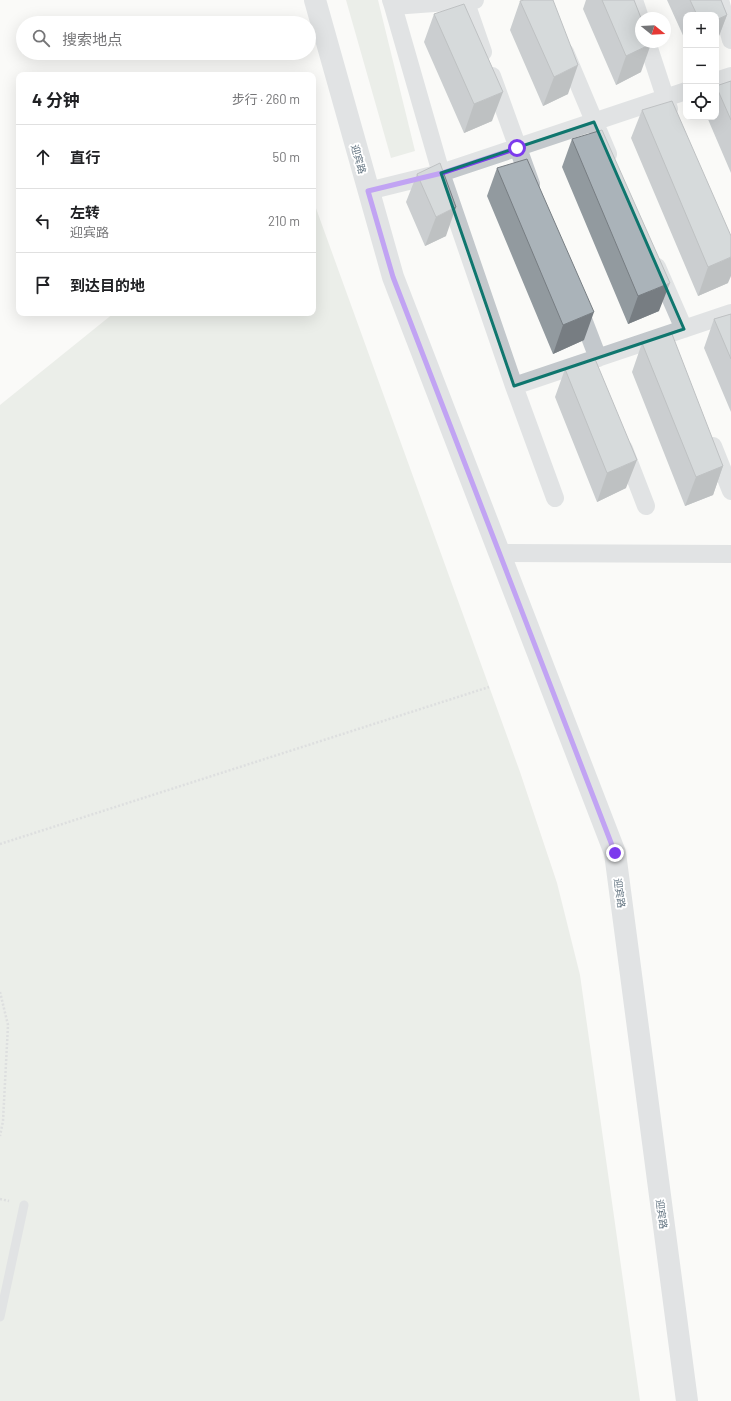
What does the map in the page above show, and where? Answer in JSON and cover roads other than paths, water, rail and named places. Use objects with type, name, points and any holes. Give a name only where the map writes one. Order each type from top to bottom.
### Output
[{"type":"street","name":"迎宾路","points":[[315,0],[393,277],[615,853],[687,1401]]},
{"type":"street","points":[[537,198],[517,148],[468,0],[392,3],[442,173],[514,386],[556,498]]},
{"type":"street","points":[[634,0],[638,12]]},
{"type":"street","points":[[720,0],[731,40]]},
{"type":"street","points":[[558,36],[616,172]]},
{"type":"street","points":[[649,48],[665,98],[677,127]]},
{"type":"street","points":[[719,80],[731,76]]},
{"type":"street","points":[[368,191],[442,173],[683,92]]},
{"type":"street","points":[[650,250],[675,337]]},
{"type":"street","points":[[573,292],[594,365]]},
{"type":"street","points":[[514,386],[594,365],[675,337],[731,313]]},
{"type":"street","points":[[618,433],[646,506]]},
{"type":"street","points":[[708,434],[731,491]]},
{"type":"street","points":[[499,553],[731,554]]},
{"type":"lane","points":[[0,1317],[24,1205]]}]
